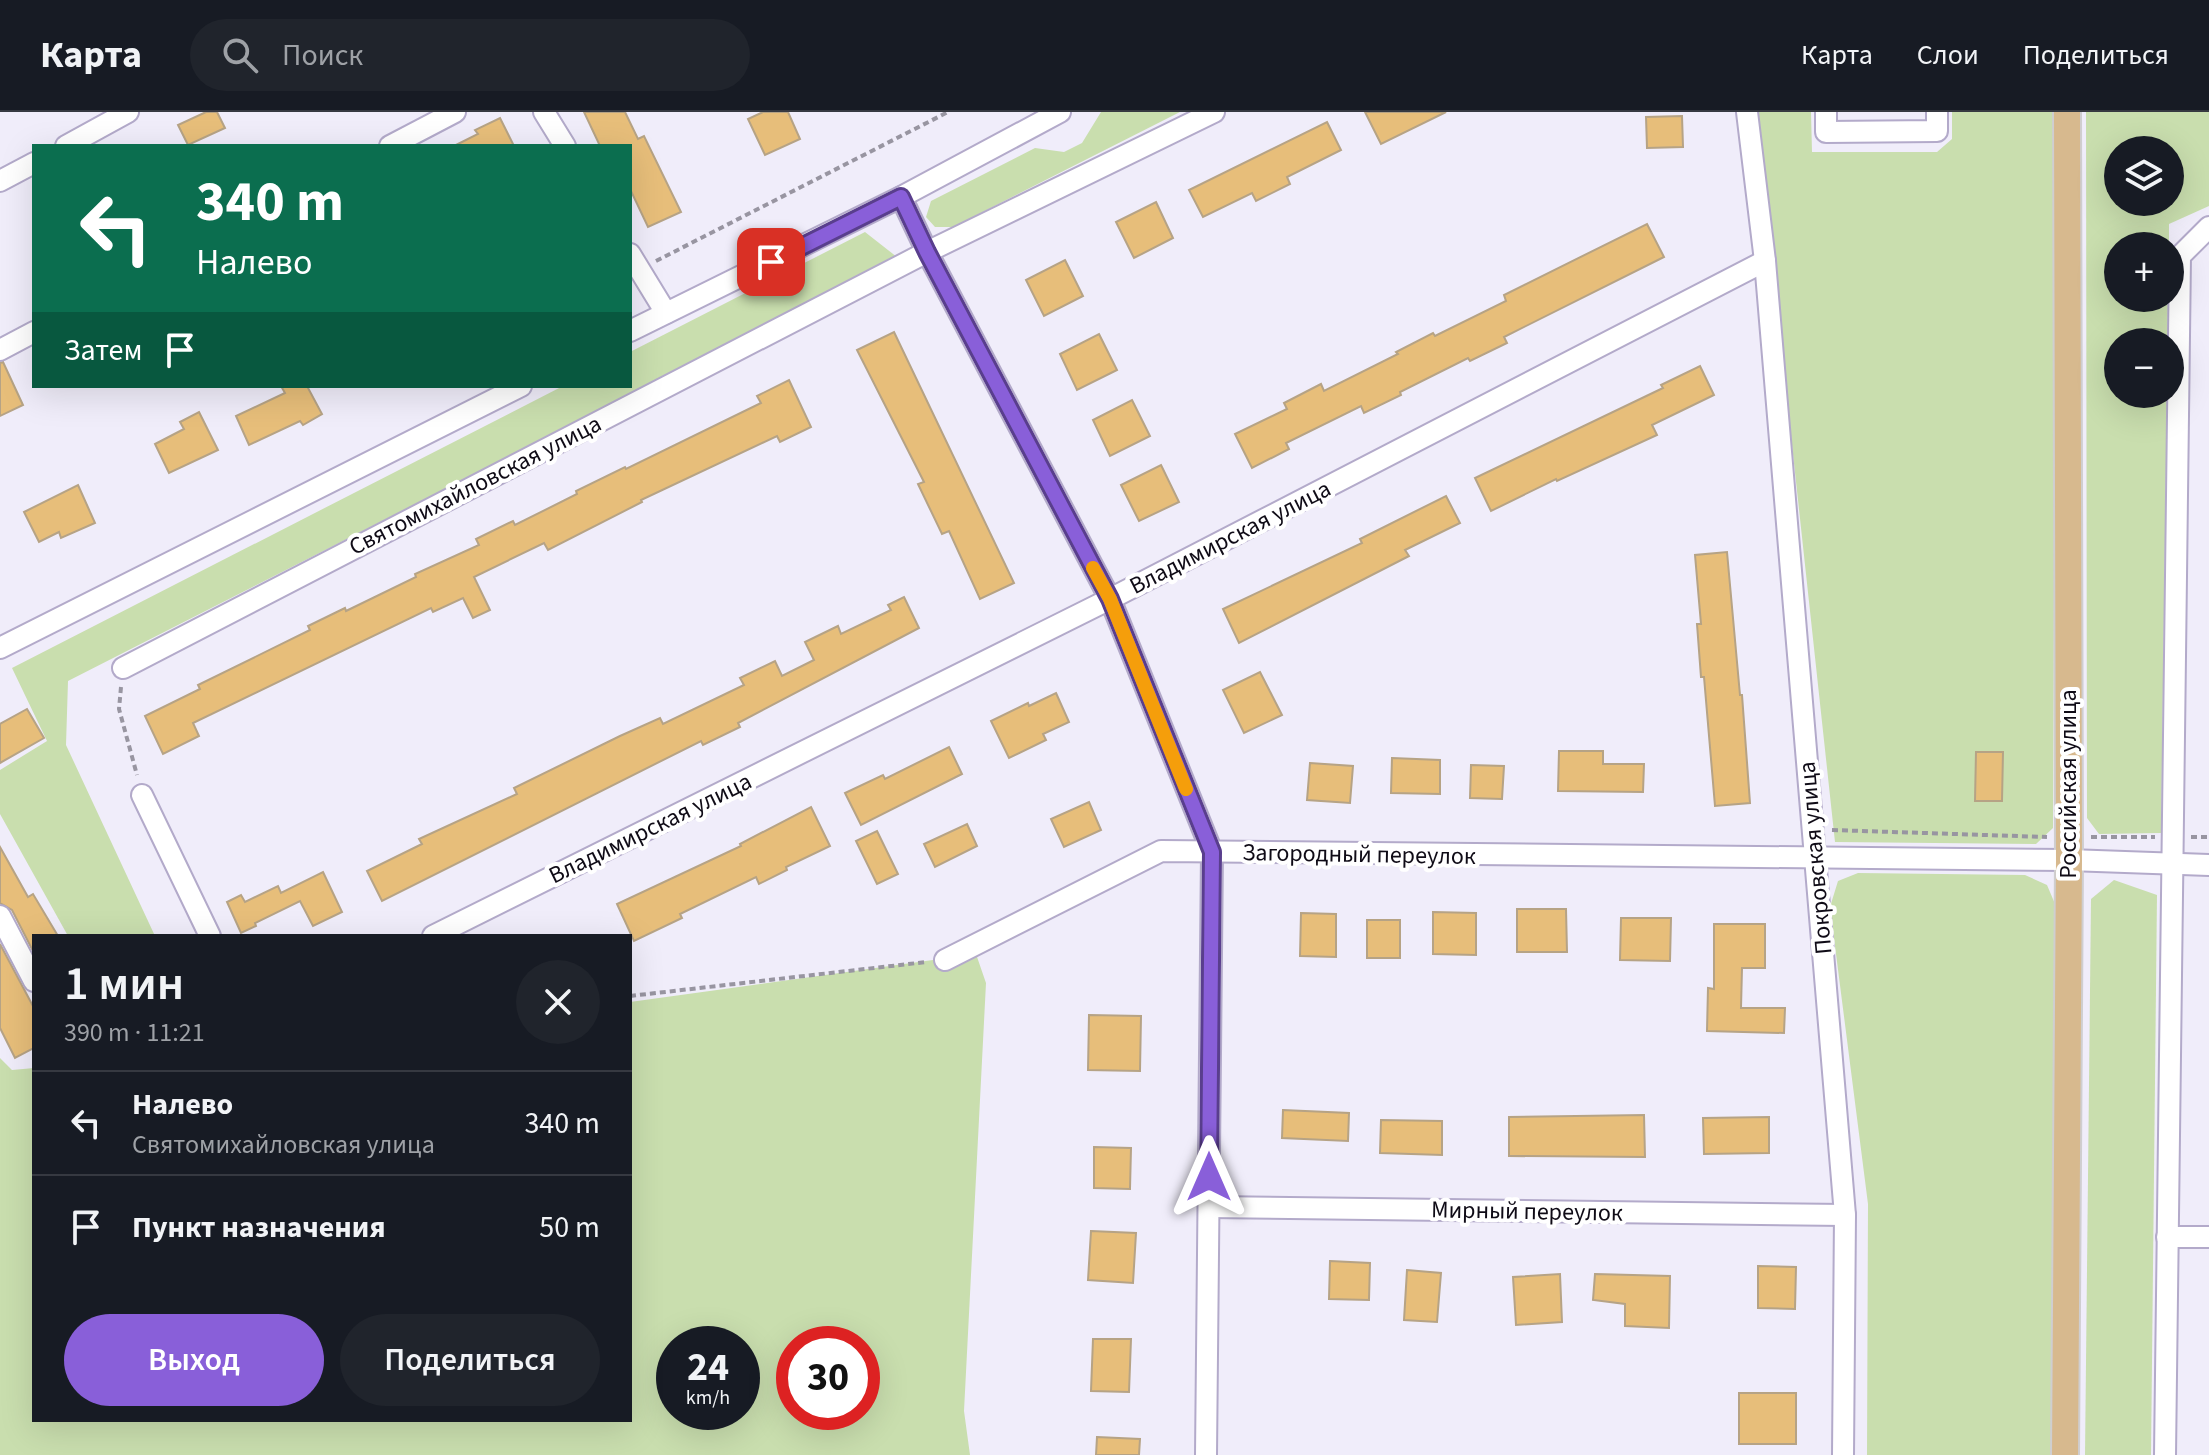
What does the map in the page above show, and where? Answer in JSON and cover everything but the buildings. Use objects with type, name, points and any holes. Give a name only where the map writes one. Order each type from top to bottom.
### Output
[{"type":"main road","name":"Российская улица","points":[[2065,1455],[2067,112]]},
{"type":"street","points":[[70,144],[128,112]]},
{"type":"street","points":[[394,144],[455,112]]},
{"type":"street","points":[[544,112],[564,144]]},
{"type":"street","points":[[632,330],[901,197],[1060,112]]},
{"type":"street","name":"Святомихайловская улица","points":[[123,668],[927,252],[1214,112]]},
{"type":"street","name":"Покровская улица","points":[[1747,112],[1765,261],[1845,1215],[1843,1455]]},
{"type":"street","points":[[1826,112],[1826,132],[1842,132],[1937,131],[1937,112]]},
{"type":"street","points":[[0,181],[32,164]]},
{"type":"street","points":[[901,197],[1110,599],[1212,852],[1206,1455]]},
{"type":"street","points":[[2165,1455],[2180,256],[2209,227]]},
{"type":"street","points":[[635,261],[666,313]]},
{"type":"street","name":"Владимирская улица","points":[[437,934],[1110,599],[1765,261]]},
{"type":"street","points":[[0,350],[32,333]]},
{"type":"street","points":[[0,648],[517,388]]},
{"type":"street","points":[[142,795],[209,934]]},
{"type":"street","name":"Загородный переулок","points":[[945,960],[1161,851],[1815,858],[2068,849],[2171,865],[2209,865]]},
{"type":"street","points":[[0,916],[32,977]]},
{"type":"street","name":"Мирный переулок","points":[[1209,1207],[1845,1215]]},
{"type":"street","points":[[2167,1237],[2209,1237]]},
{"type":"path","points":[[635,261],[948,112]]},
{"type":"path","points":[[123,668],[119,709],[142,795]]},
{"type":"path","points":[[1813,830],[2068,849],[2171,837],[2209,837]]},
{"type":"path","points":[[632,996],[945,960]]},
{"type":"green space","points":[[1101,112],[1180,112],[953,227],[935,227],[926,217],[931,201],[1035,148],[1064,152],[1082,143]]},
{"type":"green space","points":[[1756,112],[1811,112],[1812,152],[1937,152],[1952,139],[1952,112],[2056,112],[2053,828],[2036,844],[1835,842]]},
{"type":"green space","points":[[2086,112],[2209,112],[2209,206],[2169,224],[2169,232],[2104,232],[2104,312],[2168,312],[2167,328],[2104,328],[2104,408],[2167,408],[2161,833],[2099,834],[2087,818]]},
{"type":"green space","points":[[865,232],[902,261],[722,348],[68,681],[66,745],[154,934],[67,934],[0,814],[0,770],[47,741],[12,668],[559,388],[632,388],[632,351]]},
{"type":"green space","points":[[1858,873],[2025,875],[2047,885],[2058,911],[2052,1455],[1867,1455],[1868,1204],[1830,907],[1838,881]]},
{"type":"green space","points":[[2114,880],[2157,895],[2151,1455],[2085,1455],[2091,899]]},
{"type":"green space","points":[[976,954],[986,983],[964,1411],[970,1455],[0,1455],[0,1058],[12,1070],[32,1068],[32,1422],[632,1422],[632,1002]]},
{"type":"slow traffic","points":[[1093,568],[1110,599],[1186,789]]},
{"type":"route","points":[[771,262],[901,197],[1110,599],[1212,852],[1209,1177]]}]
